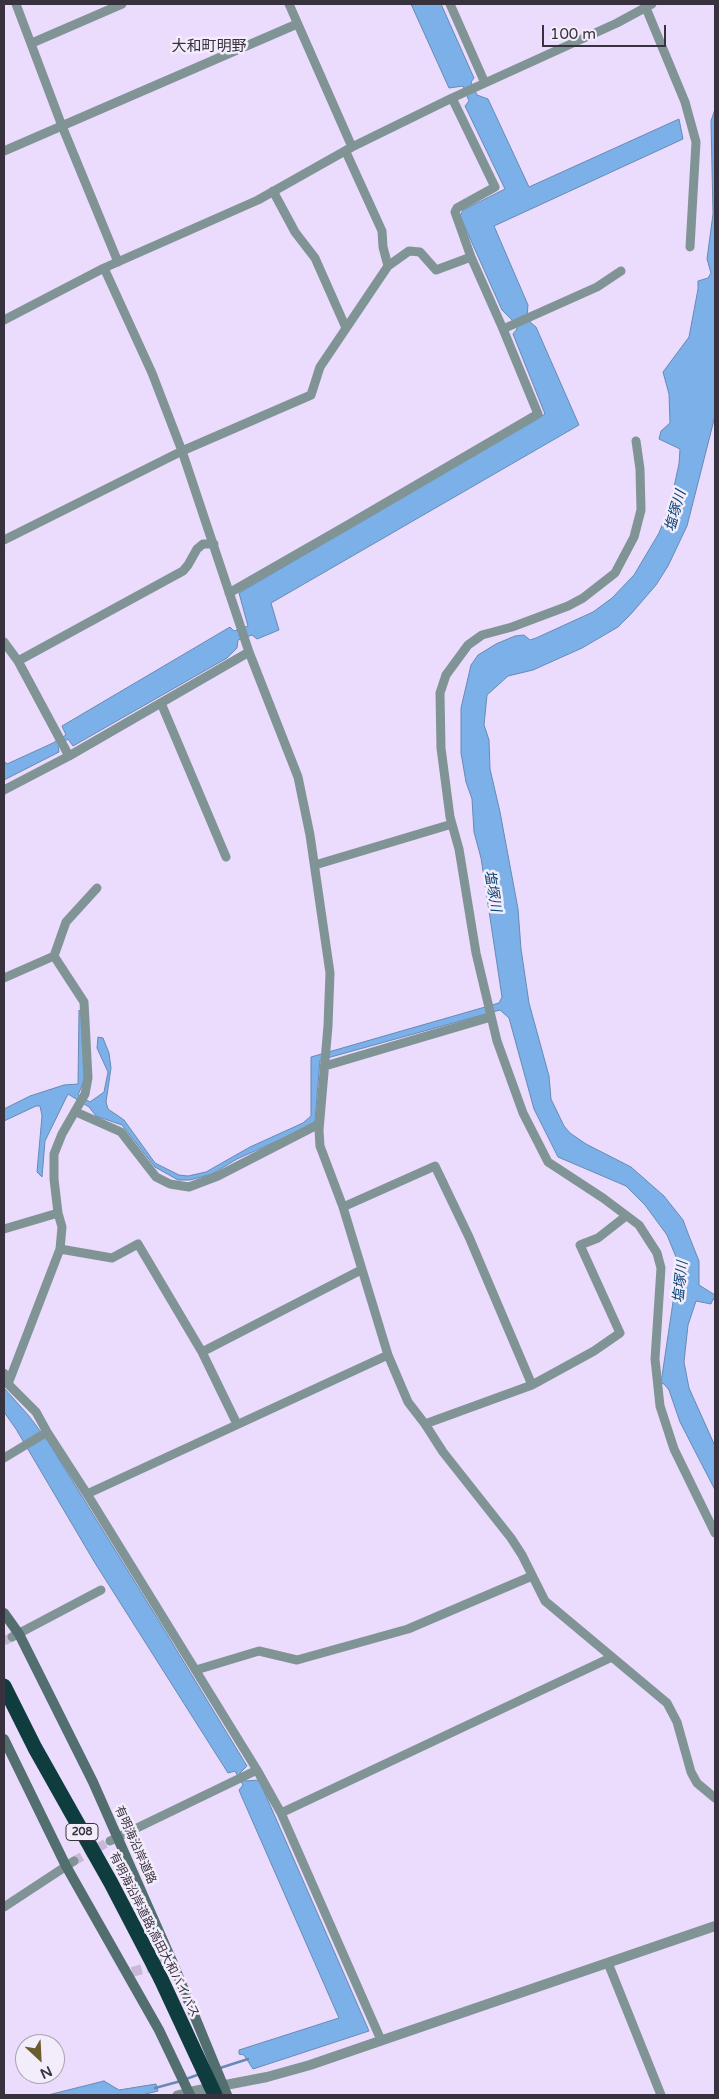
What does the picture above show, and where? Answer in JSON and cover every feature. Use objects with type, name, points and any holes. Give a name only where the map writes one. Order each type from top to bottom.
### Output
[{"type":"highway","name":"有明海沿岸道路;高田大和バイパス","points":[[4,1686],[35,1748],[112,1883],[222,2092]]},
{"type":"main road","name":"有明海沿岸道路","points":[[4,1613],[94,1782],[114,1839],[169,1962],[222,2092]]},
{"type":"main road","points":[[4,1740],[159,2030],[190,2094]]},
{"type":"street","points":[[16,4],[62,126],[118,262]]},
{"type":"street","points":[[32,43],[122,4]]},
{"type":"street","points":[[288,4],[382,231],[383,246],[388,266]]},
{"type":"street","points":[[450,4],[482,85]]},
{"type":"street","points":[[4,320],[104,268],[258,200],[349,149],[452,98],[617,23],[649,6],[685,102],[696,142],[690,247]]},
{"type":"street","points":[[4,151],[297,24]]},
{"type":"street","points":[[229,593],[538,414],[507,327],[471,256],[455,212],[457,208],[494,187],[452,98]]},
{"type":"street","points":[[273,191],[295,232],[315,258],[346,328]]},
{"type":"street","points":[[4,540],[182,451],[311,395],[320,367],[388,266],[409,251],[420,252],[436,270],[471,256]]},
{"type":"street","points":[[104,268],[152,373],[182,451],[247,648],[298,777],[315,865],[330,972],[325,1066],[319,1124],[320,1146],[343,1208],[388,1356],[408,1402],[443,1452],[511,1538],[545,1600],[667,1704],[677,1722],[691,1772],[697,1783],[715,1798]]},
{"type":"street","points":[[507,327],[597,287],[621,271]]},
{"type":"street","points":[[636,441],[640,469],[641,510],[634,537],[615,573],[583,598],[568,606],[512,627],[482,635],[468,645],[446,675],[440,693],[441,748],[452,824],[459,849],[476,953],[491,1017],[523,1113],[548,1162],[603,1198],[639,1225],[657,1252],[661,1268],[654,1359],[660,1406],[674,1449],[715,1533]]},
{"type":"street","points":[[18,661],[183,571],[197,549],[203,544],[214,544]]},
{"type":"street","points":[[4,642],[18,661],[68,752]]},
{"type":"street","points":[[4,790],[68,752],[161,703],[247,648]]},
{"type":"street","points":[[161,703],[226,857]]},
{"type":"street","points":[[315,865],[452,824]]},
{"type":"street","points":[[4,978],[54,956],[66,922],[97,888]]},
{"type":"street","points":[[8,1384],[60,1249],[62,1227],[58,1213],[54,1180],[54,1154],[62,1134],[85,1094],[88,1078],[84,1002],[54,956]]},
{"type":"street","points":[[325,1066],[491,1017]]},
{"type":"street","points":[[76,1112],[121,1132],[156,1176],[170,1184],[189,1187],[218,1176],[319,1124]]},
{"type":"street","points":[[343,1208],[436,1166],[469,1236],[532,1386]]},
{"type":"street","points":[[4,1229],[58,1213]]},
{"type":"street","points":[[425,1424],[532,1386],[594,1351],[620,1333],[580,1245],[598,1238],[626,1216]]},
{"type":"street","points":[[60,1249],[112,1258],[138,1244],[202,1352],[237,1424]]},
{"type":"street","points":[[202,1352],[362,1270]]},
{"type":"street","points":[[87,1494],[388,1356]]},
{"type":"street","points":[[4,1373],[8,1384],[36,1412],[46,1432],[87,1494],[257,1770],[281,1813],[381,2040]]},
{"type":"street","points":[[4,1458],[46,1432]]},
{"type":"street","points":[[196,1670],[259,1651],[297,1660],[408,1629],[532,1576]]},
{"type":"street","points":[[16,1635],[101,1590]]},
{"type":"street","points":[[281,1813],[612,1657]]},
{"type":"street","points":[[114,1839],[257,1770]]},
{"type":"street","points":[[4,1908],[70,1864]]},
{"type":"street","points":[[177,2095],[222,2092],[310,2065],[715,1926]]},
{"type":"street","points":[[608,1963],[660,2095]]},
{"type":"water","points":[[411,4],[441,4],[474,78],[471,82],[477,95],[488,99],[529,187],[679,119],[683,139],[494,226],[528,305],[527,316],[536,327],[579,425],[271,603],[279,630],[257,639],[252,635],[238,640],[237,648],[227,658],[73,746],[68,739],[58,746],[59,752],[4,780],[4,761],[7,764],[53,743],[66,735],[62,726],[230,627],[234,631],[248,626],[239,593],[545,414],[513,334],[517,329],[514,322],[502,310],[460,216],[463,210],[505,189],[465,106],[469,101],[463,86],[449,88]]},
{"type":"water","name":"塩塚川","points":[[715,109],[715,416],[687,526],[668,566],[656,585],[618,627],[582,648],[533,670],[508,676],[487,695],[484,725],[489,740],[490,769],[518,909],[521,949],[529,1003],[549,1076],[551,1099],[564,1126],[570,1133],[586,1144],[631,1167],[664,1196],[683,1220],[699,1261],[699,1285],[715,1295],[715,1300],[713,1299],[711,1304],[696,1301],[688,1325],[684,1362],[689,1388],[715,1446],[715,1490],[680,1422],[669,1390],[661,1383],[677,1275],[676,1257],[667,1235],[645,1205],[626,1186],[558,1157],[534,1109],[509,1018],[500,1010],[320,1060],[315,1121],[306,1128],[237,1159],[212,1174],[190,1180],[178,1180],[155,1167],[122,1125],[96,1116],[89,1107],[68,1094],[45,1141],[42,1177],[37,1172],[42,1116],[40,1106],[36,1106],[4,1121],[4,1109],[30,1096],[64,1085],[78,1084],[79,1010],[82,1014],[85,1072],[78,1095],[90,1102],[104,1092],[108,1072],[97,1048],[98,1037],[103,1038],[109,1053],[111,1068],[106,1102],[108,1109],[124,1120],[155,1163],[179,1175],[188,1176],[206,1172],[250,1147],[303,1123],[311,1116],[311,1057],[499,1003],[502,997],[481,858],[474,832],[472,799],[466,782],[461,753],[461,708],[471,665],[478,655],[496,644],[515,636],[524,635],[530,640],[593,612],[612,598],[634,575],[659,533],[670,505],[679,464],[680,449],[659,439],[661,431],[670,423],[669,394],[663,372],[689,337],[698,281],[708,278],[711,273],[707,259],[713,214],[711,121]]},
{"type":"water","points":[[4,1388],[29,1416],[49,1443],[162,1626],[247,1766],[240,1773],[245,1781],[259,1780],[369,2031],[253,2069],[244,2055],[239,2054],[239,2050],[339,2018],[241,1795],[239,1790],[243,1785],[235,1771],[228,1773],[95,1563],[16,1429],[4,1412]]},
{"type":"water","points":[[104,2081],[119,2090],[156,2084],[158,2091],[142,2095],[48,2095]]},
{"type":"waterway","points":[[220,2068],[248,2059]]},
{"type":"waterway","points":[[186,2079],[200,2074]]},
{"type":"waterway","points":[[155,2088],[181,2081]]},
{"type":"tunnel","points":[[4,1641],[12,1637]]},
{"type":"tunnel","points":[[74,1861],[110,1841]]},
{"type":"tunnel","points":[[132,1972],[166,1963]]},
{"type":"district","name":"大和町明野","points":[[209,47]]}]
